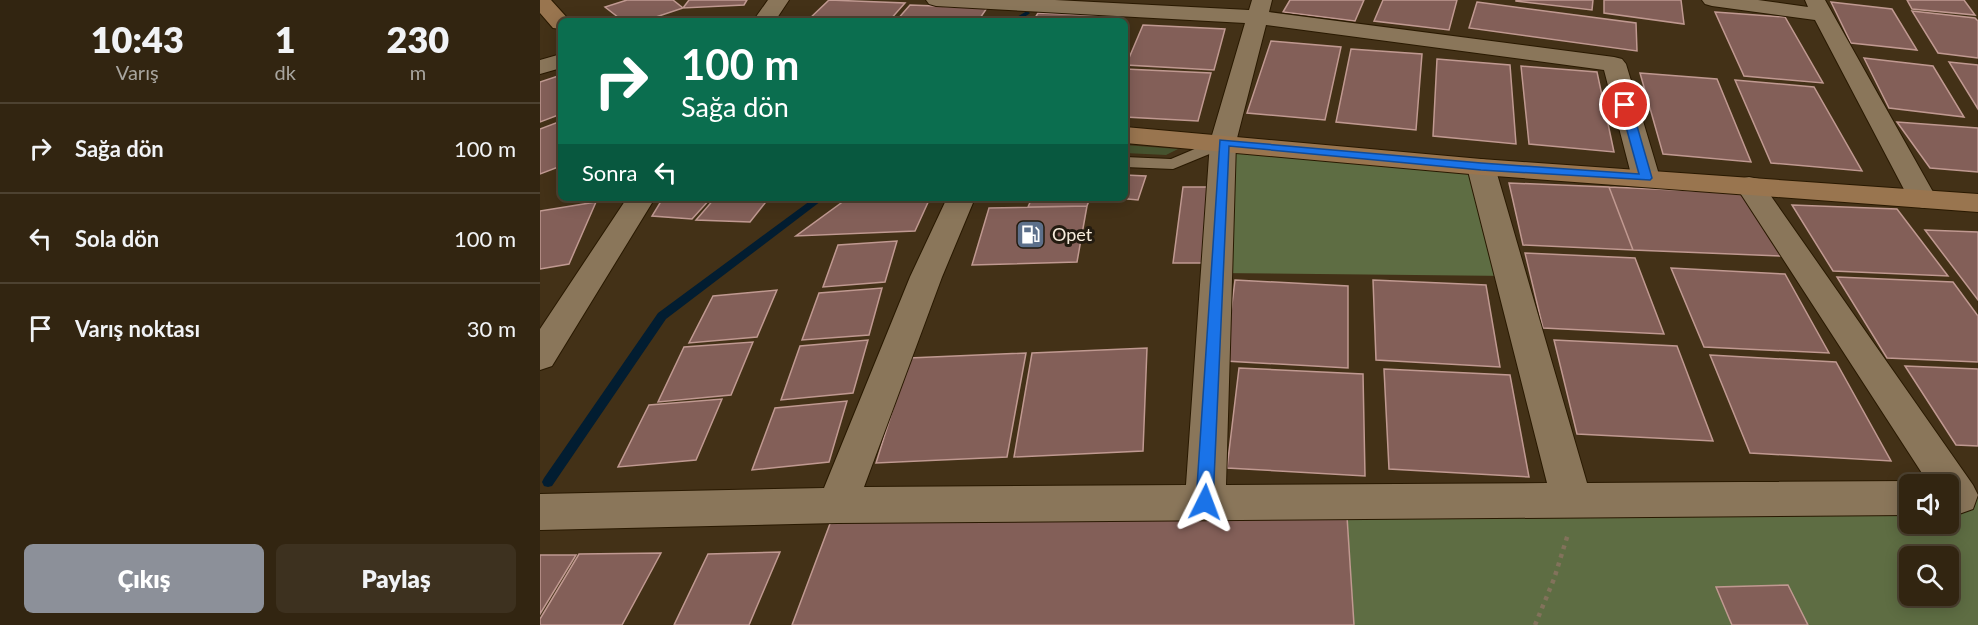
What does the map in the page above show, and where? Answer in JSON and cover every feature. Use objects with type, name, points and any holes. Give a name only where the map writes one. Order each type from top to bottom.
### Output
[{"type":"main road","points":[[540,0],[558,20]]},
{"type":"main road","points":[[1128,135],[1224,142],[1481,167],[1978,203]]},
{"type":"street","points":[[766,18],[779,0]]},
{"type":"street","points":[[936,0],[1259,9],[1614,64],[1646,178]]},
{"type":"street","points":[[1712,0],[1818,8],[1923,199]]},
{"type":"street","points":[[1205,502],[1224,142],[1259,9]]},
{"type":"street","points":[[540,67],[558,62]]},
{"type":"street","points":[[1481,167],[1572,500]]},
{"type":"street","points":[[1749,185],[1962,497]]},
{"type":"street","points":[[540,357],[552,322],[639,201]]},
{"type":"street","points":[[837,505],[926,277],[960,201]]},
{"type":"street","points":[[540,512],[837,505],[1899,498]]},
{"type":"lane","points":[[1128,162],[1173,165],[1224,142]]},
{"type":"path","points":[[1535,625],[1554,579],[1566,541],[1572,500]]},
{"type":"green space","points":[[1223,142],[1481,167],[1511,276],[1216,273]]},
{"type":"green space","points":[[1128,145],[1178,149],[1166,155],[1128,153]]},
{"type":"green space","points":[[1959,497],[1978,497],[1978,625],[1354,625],[1346,501],[1899,498],[1899,534],[1959,534]]},
{"type":"building","points":[[627,0],[673,0],[683,8],[653,18],[619,18],[605,7]]},
{"type":"building","points":[[689,0],[747,0],[744,5],[683,8]]},
{"type":"building","points":[[829,0],[905,3],[892,18],[810,18]]},
{"type":"building","points":[[1290,0],[1364,0],[1355,21],[1283,12]]},
{"type":"building","points":[[1383,0],[1457,0],[1449,30],[1374,21]]},
{"type":"building","points":[[1516,0],[1593,0],[1592,10],[1516,1]]},
{"type":"building","points":[[1604,0],[1681,0],[1684,24],[1604,13]]},
{"type":"building","points":[[1907,0],[1964,0],[1975,15],[1912,9]]},
{"type":"building","points":[[1477,2],[1636,23],[1637,51],[1469,28]]},
{"type":"building","points":[[1831,2],[1892,9],[1917,50],[1851,43]]},
{"type":"building","points":[[910,5],[987,8],[980,18],[899,18]]},
{"type":"building","points":[[1912,11],[1975,18],[1978,21],[1978,58],[1938,53]]},
{"type":"building","points":[[1715,12],[1785,17],[1823,83],[1744,76]]},
{"type":"building","points":[[1038,13],[1117,16],[1116,18],[1035,18]]},
{"type":"building","points":[[1143,25],[1225,29],[1214,70],[1128,65]]},
{"type":"building","points":[[1271,41],[1341,47],[1325,120],[1247,113]]},
{"type":"building","points":[[1351,49],[1422,54],[1416,130],[1336,122]]},
{"type":"building","points":[[1864,58],[1933,66],[1964,117],[1889,108]]},
{"type":"building","points":[[1437,59],[1510,65],[1516,144],[1433,136]]},
{"type":"building","points":[[1949,62],[1978,65],[1978,109]]},
{"type":"building","points":[[1521,66],[1597,72],[1614,152],[1529,144]]},
{"type":"building","points":[[1128,69],[1211,73],[1198,121],[1128,117]]},
{"type":"building","points":[[1640,73],[1717,79],[1751,162],[1663,154]]},
{"type":"building","points":[[558,76],[558,115],[540,122],[540,82]]},
{"type":"building","points":[[1735,80],[1814,87],[1862,171],[1771,163]]},
{"type":"building","points":[[558,122],[558,167],[540,174],[540,129]]},
{"type":"building","points":[[1897,122],[1978,128],[1978,172],[1930,168]]},
{"type":"building","points":[[1128,175],[1146,176],[1138,200],[1128,199]]},
{"type":"building","points":[[1509,183],[1609,187],[1633,250],[1523,245]]},
{"type":"building","points":[[1183,187],[1209,187],[1202,263],[1173,263]]},
{"type":"building","points":[[1609,187],[1745,193],[1781,256],[1633,250]]},
{"type":"building","points":[[661,201],[708,201],[692,219],[652,216]]},
{"type":"building","points":[[712,201],[767,201],[750,222],[696,220]]},
{"type":"building","points":[[844,201],[929,201],[915,231],[796,236]]},
{"type":"building","points":[[1031,201],[1089,201],[1087,206],[1028,207]]},
{"type":"building","points":[[596,202],[569,264],[540,269],[540,211]]},
{"type":"building","points":[[1792,205],[1897,209],[1948,276],[1833,271]]},
{"type":"building","name":"Opet","points":[[1087,206],[1077,262],[972,265],[989,208]]},
{"type":"building","points":[[1925,230],[1978,232],[1978,300]]},
{"type":"building","points":[[897,241],[885,282],[823,287],[838,245]]},
{"type":"building","points":[[1525,253],[1635,258],[1664,334],[1543,328]]},
{"type":"building","points":[[1671,268],[1785,274],[1829,353],[1704,347]]},
{"type":"building","points":[[1837,277],[1953,282],[1978,316],[1978,362],[1887,358]]},
{"type":"building","points":[[1235,280],[1348,286],[1348,368],[1225,361]]},
{"type":"building","points":[[1373,280],[1486,285],[1500,367],[1376,360]]},
{"type":"building","points":[[882,288],[869,335],[802,340],[819,293]]},
{"type":"building","points":[[777,290],[757,337],[689,343],[713,296]]},
{"type":"building","points":[[868,340],[853,393],[781,400],[800,346]]},
{"type":"building","points":[[1554,340],[1677,346],[1713,441],[1577,434]]},
{"type":"building","points":[[753,342],[731,395],[658,402],[684,347]]},
{"type":"building","points":[[1147,348],[1143,451],[1014,457],[1032,353]]},
{"type":"building","points":[[1026,353],[1007,457],[876,463],[909,358]]},
{"type":"building","points":[[1710,355],[1836,362],[1891,461],[1750,453]]},
{"type":"building","points":[[1905,366],[1978,369],[1978,446],[1956,445]]},
{"type":"building","points":[[1239,368],[1363,374],[1365,476],[1227,468]]},
{"type":"building","points":[[1384,369],[1510,375],[1529,477],[1389,469]]},
{"type":"building","points":[[722,399],[696,460],[618,467],[649,405]]},
{"type":"building","points":[[847,401],[829,462],[752,470],[775,408]]},
{"type":"building","points":[[1346,501],[1354,625],[792,625],[837,505]]},
{"type":"building","points":[[780,552],[749,625],[674,625],[708,554]]},
{"type":"building","points":[[661,553],[622,625],[540,625],[540,619],[579,554]]},
{"type":"building","points":[[540,555],[576,555],[540,614]]},
{"type":"building","points":[[1788,585],[1808,625],[1732,625],[1716,587]]},
{"type":"waterway","points":[[1018,18],[1027,13]]},
{"type":"waterway","points":[[548,482],[662,316],[816,201]]},
{"type":"place","name":"Opet","points":[[1031,235]]},
{"type":"route","points":[[1205,502],[1224,142],[1481,167],[1646,178],[1625,105]]}]
